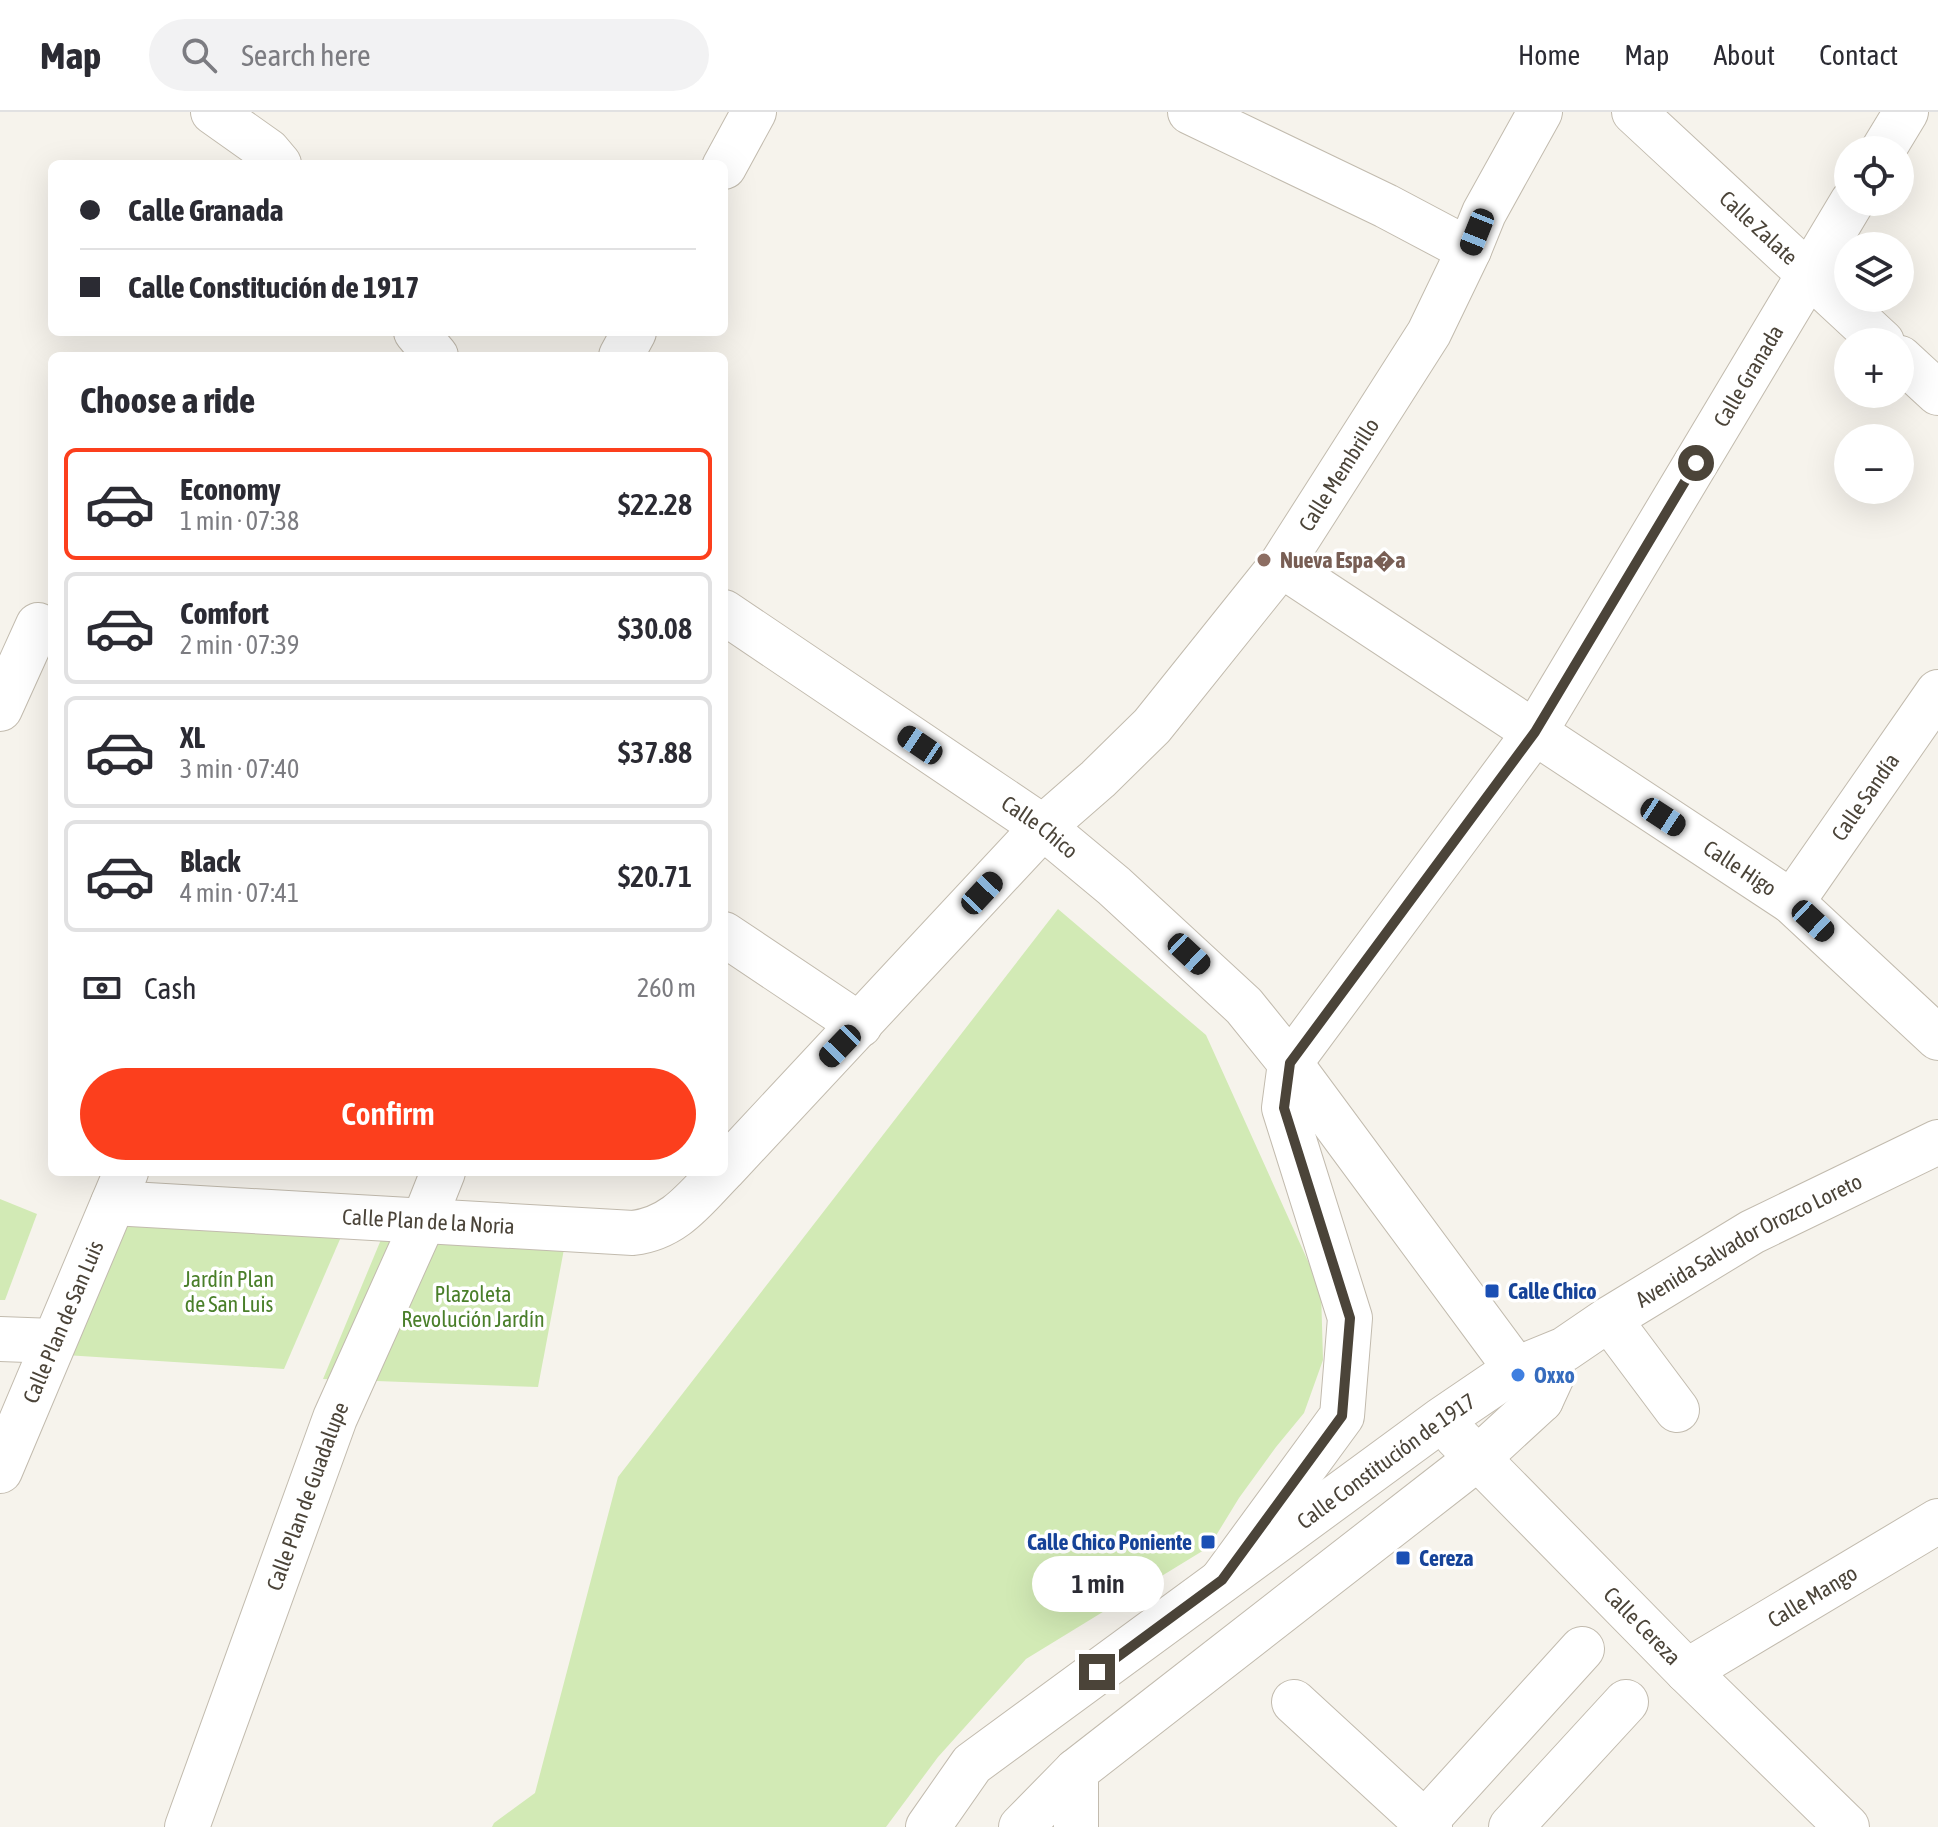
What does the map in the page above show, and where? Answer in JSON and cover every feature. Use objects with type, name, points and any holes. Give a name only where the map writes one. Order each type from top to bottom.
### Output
[{"type":"street","points":[[728,160],[754,112]]},
{"type":"street","points":[[1190,112],[1386,206],[1469,250]]},
{"type":"street","name":"Calle Membrillo","points":[[1043,827],[1152,726],[1281,565],[1429,333],[1484,213],[1540,112]]},
{"type":"street","name":"Calle Zalate","points":[[1634,112],[1867,328]]},
{"type":"street","points":[[1891,136],[1906,112]]},
{"type":"street","points":[[228,116],[276,160]]},
{"type":"street","name":"Calle Granada","points":[[1290,1063],[1535,732],[1844,216]]},
{"type":"street","points":[[419,336],[433,352]]},
{"type":"street","points":[[1914,371],[1938,393]]},
{"type":"street","name":"Calle Higo","points":[[1281,565],[1792,902],[1938,1038]]},
{"type":"street","name":"Calle Chico","points":[[728,615],[1043,827],[1114,886],[1244,1006],[1290,1063],[1528,1384]]},
{"type":"street","points":[[0,709],[38,625]]},
{"type":"street","name":"Calle Sandía","points":[[1792,902],[1938,692]]},
{"type":"street","name":"Calle Plan de la Noria","points":[[728,1164],[1043,827]]},
{"type":"street","points":[[728,937],[860,1025]]},
{"type":"street","points":[[1222,1580],[1342,1416],[1350,1318],[1284,1108],[1290,1063]]},
{"type":"street","name":"Avenida Salvador Orozco Loreto","points":[[1528,1384],[1565,1349],[1609,1319],[1752,1232],[1938,1142]]},
{"type":"street","name":"Calle Plan de Guadalupe","points":[[187,1827],[335,1418],[441,1176]]},
{"type":"street","name":"Calle Plan de la Noria","points":[[119,1187],[424,1220],[633,1233],[647,1231],[674,1218],[716,1176]]},
{"type":"street","name":"Calle Plan de San Luis","points":[[0,1471],[119,1187]]},
{"type":"street","points":[[1609,1319],[1677,1410]]},
{"type":"street","points":[[0,1339],[54,1341]]},
{"type":"street","points":[[1021,1827],[1076,1771],[1478,1458],[1528,1384]]},
{"type":"street","name":"Calle Constitución de 1917","points":[[928,1827],[972,1764],[1441,1420],[1528,1384]]},
{"type":"street","name":"Calle Cereza","points":[[1441,1420],[1687,1671],[1847,1827]]},
{"type":"street","name":"Calle Mango","points":[[1687,1671],[1937,1524]]},
{"type":"street","points":[[1294,1702],[1427,1824],[1582,1649]]},
{"type":"street","points":[[1511,1827],[1626,1702]]},
{"type":"street","points":[[1076,1771],[1076,1827]]},
{"type":"green space","points":[[1058,909],[1206,1035],[1321,1290],[1323,1360],[1304,1413],[1239,1498],[1209,1547],[1026,1659],[938,1757],[886,1827],[492,1827],[535,1793],[618,1477]]},
{"type":"green space","points":[[0,1199],[37,1214],[5,1300],[0,1300]]},
{"type":"green space","name":"Jardín Plan de San Luis","points":[[90,1211],[347,1223],[284,1369],[34,1353]]},
{"type":"green space","name":"Plazoleta Revolución Jardín","points":[[568,1228],[538,1387],[323,1379],[385,1230]]},
{"type":"place","name":"Nueva Espa�a","points":[[1264,560]]},
{"type":"place","name":"Calle Chico","points":[[1492,1291]]},
{"type":"place","name":"Oxxo","points":[[1518,1375]]},
{"type":"place","name":"Calle Chico Poniente","points":[[1208,1542]]},
{"type":"place","name":"Cereza","points":[[1403,1558]]},
{"type":"route","points":[[1097,1672],[1222,1580],[1342,1416],[1350,1318],[1284,1108],[1290,1063],[1535,732],[1696,463]]}]
